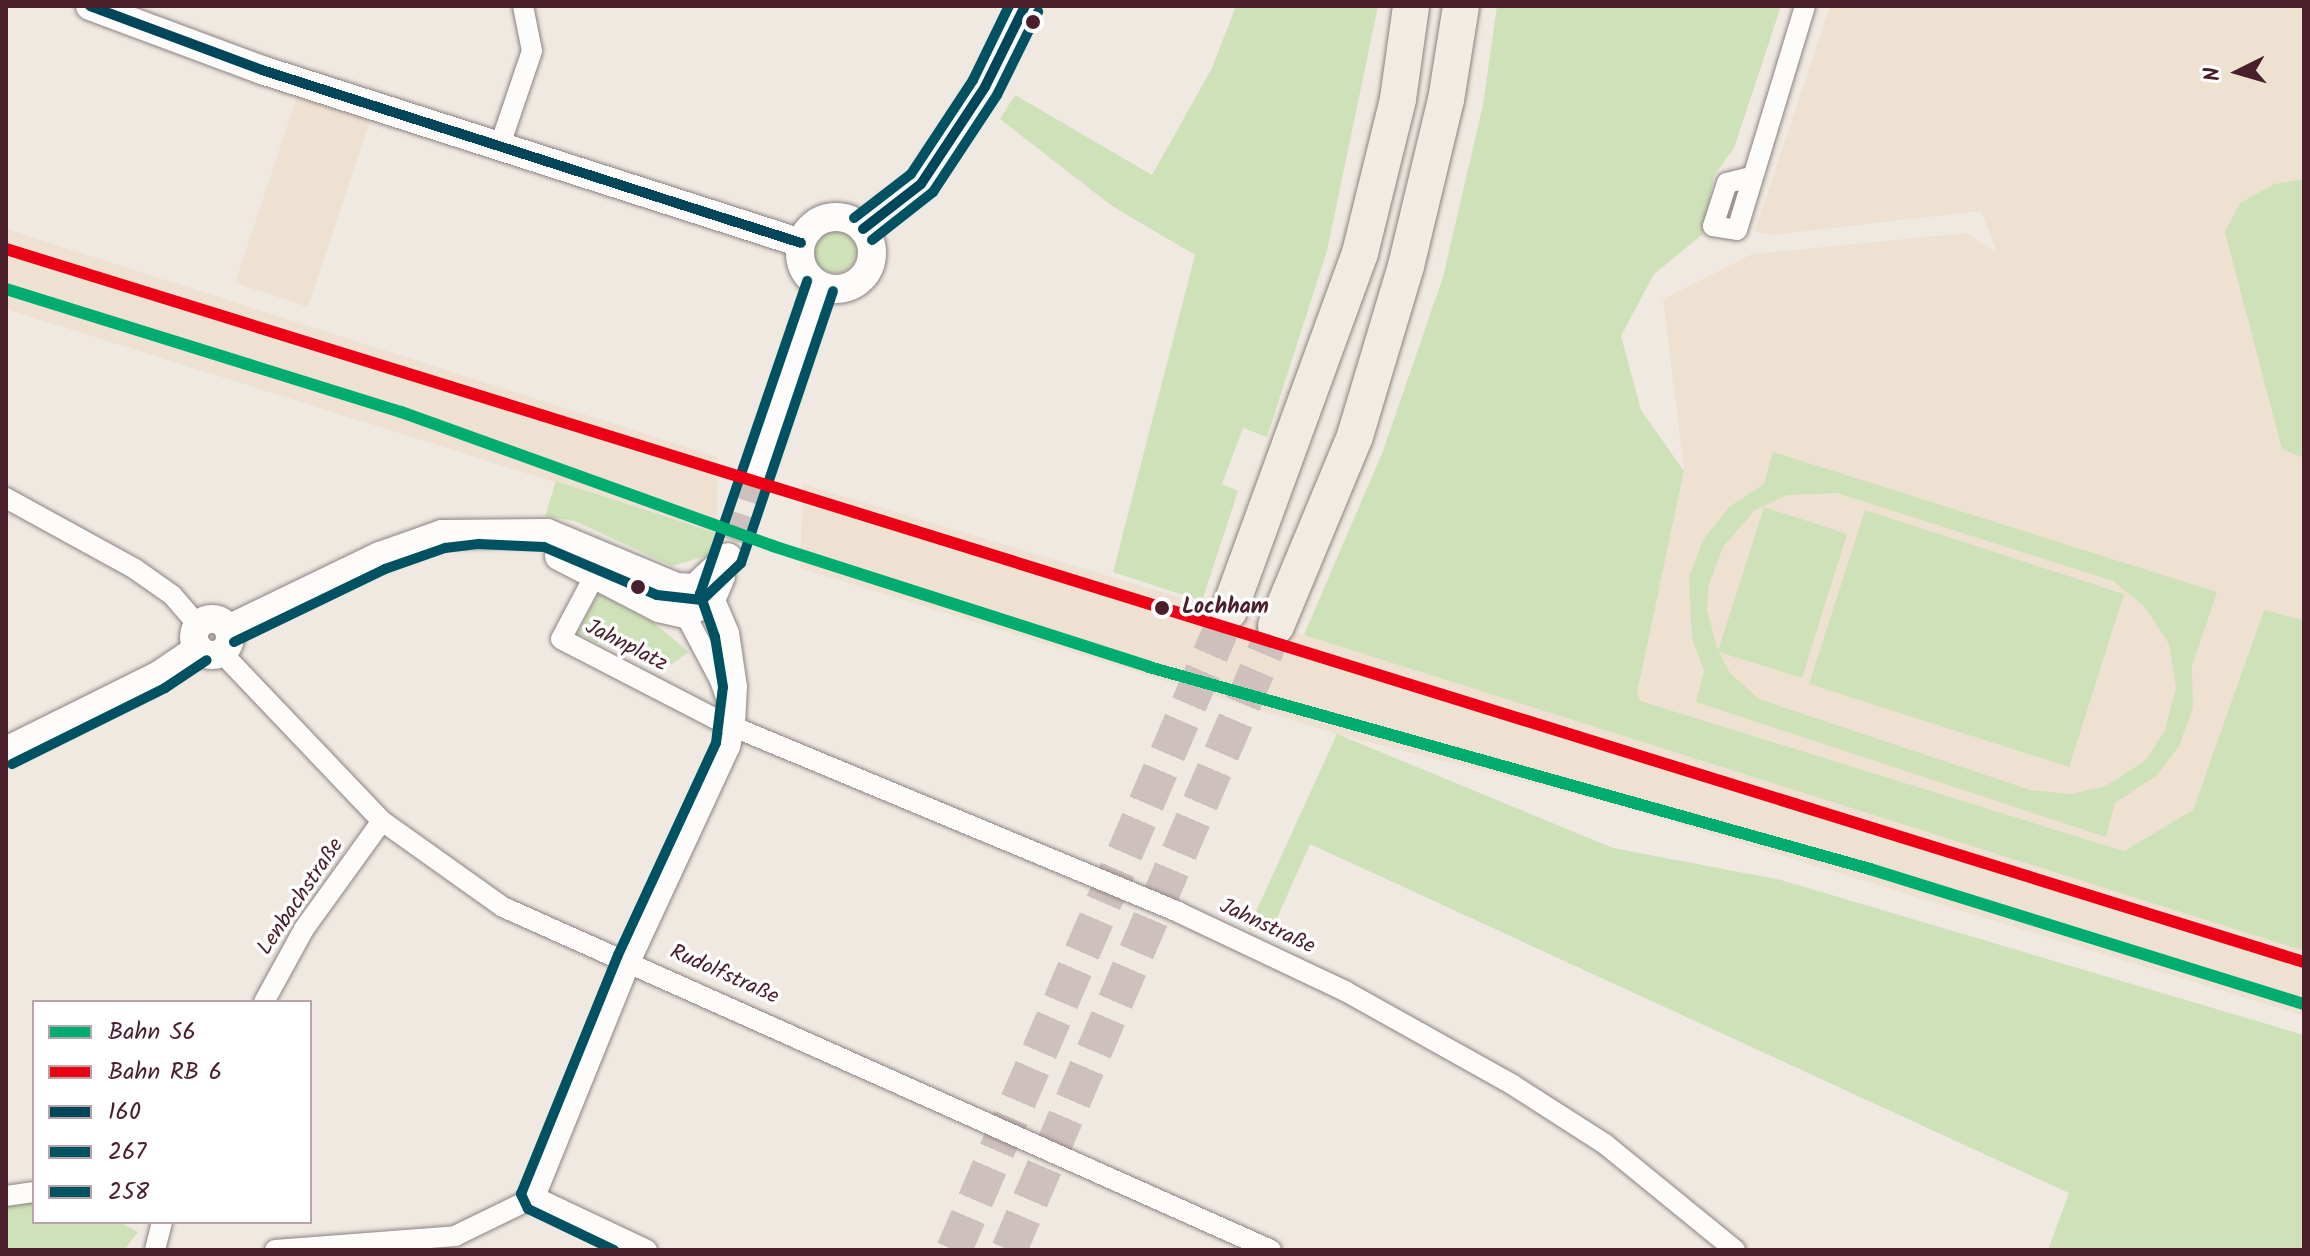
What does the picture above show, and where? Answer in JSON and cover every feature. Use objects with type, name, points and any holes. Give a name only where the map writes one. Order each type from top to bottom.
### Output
[{"type":"highway","points":[[1229,611],[1360,253],[1398,99],[1411,6]]},
{"type":"highway","points":[[1276,626],[1355,436],[1402,281],[1446,100],[1461,6]]},
{"type":"street","points":[[90,6],[262,70],[801,243]]},
{"type":"street","points":[[500,145],[532,51],[523,6]]},
{"type":"street","points":[[863,229],[921,184],[985,87],[1025,6]]},
{"type":"street","points":[[1751,177],[1805,6]]},
{"type":"street","points":[[835,217],[863,229],[871,245],[871,262],[862,278],[842,289],[820,286],[800,260],[801,243],[820,220],[835,217]]},
{"type":"street","points":[[758,470],[820,286]]},
{"type":"street","name":"Rudolfstraße","points":[[6,498],[135,569],[172,595],[382,821],[503,907],[631,960],[1271,1250]]},
{"type":"street","points":[[513,531],[659,608],[698,599],[731,549]]},
{"type":"street","points":[[6,751],[159,675],[212,639],[380,556],[430,539],[513,531],[547,533],[698,599],[729,633],[737,687],[730,747],[631,960],[535,1197],[455,1236],[275,1250]]},
{"type":"street","name":"Jahnplatz","points":[[595,575],[561,639],[735,724]]},
{"type":"street","points":[[698,599],[735,724]]},
{"type":"street","name":"Jahnstraße","points":[[735,724],[1178,912],[1345,991],[1513,1085],[1605,1144],[1735,1250]]},
{"type":"street","name":"Lenbachstraße","points":[[265,1000],[304,929],[382,821]]},
{"type":"street","points":[[6,1196],[32,1192]]},
{"type":"street","points":[[535,1197],[647,1250]]},
{"type":"shaded area","points":[[1830,6],[2304,6],[2304,179],[2274,184],[2282,449],[2304,458],[2304,620],[2264,610],[2193,810],[2124,851],[1642,701],[1637,693],[1684,471],[1663,299],[1752,254],[1966,233],[1997,253],[1981,211],[1772,235],[1755,231]]},
{"type":"shaded area","points":[[297,96],[370,121],[308,307],[235,283]]},
{"type":"shaded area","points":[[6,229],[718,457],[716,533],[6,309]]},
{"type":"shaded area","points":[[803,484],[1304,635],[2304,951],[2304,1016],[1620,806],[1337,734],[800,568]]},
{"type":"green space","points":[[1236,6],[1378,6],[1327,251],[1267,437],[1243,428],[1222,484],[1238,491],[1202,601],[1113,572],[1195,255],[1112,206],[1000,119],[1015,95],[1152,175],[1212,68]]},
{"type":"green space","points":[[1497,6],[1781,6],[1734,148],[1714,176],[1703,234],[1654,274],[1621,336],[1641,410],[1684,471],[1637,693],[1641,701],[2124,851],[2193,810],[2264,610],[2304,620],[2304,951],[1304,635],[1383,451],[1443,277],[1483,105]]},
{"type":"green space","points":[[2304,179],[2304,458],[2282,449],[2225,232],[2240,203],[2274,184]]},
{"type":"green space","points":[[835,229],[851,235],[857,251],[851,267],[835,273],[819,267],[813,251],[819,235]]},
{"type":"green space","points":[[1773,452],[2217,592],[2192,666],[2193,708],[2179,746],[2157,775],[2115,803],[2106,837],[1696,702],[1704,671],[1692,639],[1689,577],[1703,540],[1729,507],[1764,484]],"holes":[[[1837,493],[2113,581],[2145,607],[2169,644],[2176,688],[2165,730],[2146,760],[2106,786],[2071,794],[2030,790],[1759,699],[1730,673],[1719,652],[1802,678],[1847,534],[1764,507],[1718,651],[1707,610],[1709,584],[1723,547],[1755,510],[1787,495]]]},
{"type":"green space","points":[[556,481],[716,533],[709,555],[672,566],[575,521],[545,516]]},
{"type":"green space","points":[[1865,510],[2124,594],[2069,767],[1809,684]]},
{"type":"green space","points":[[599,593],[654,623],[689,652],[672,664],[605,632],[597,643],[577,633]]},
{"type":"green space","points":[[1337,734],[1613,848],[1781,880],[2304,1035],[2304,1250],[2048,1250],[2069,1193],[1310,844],[1270,934],[1248,929]]},
{"type":"green space","points":[[32,1201],[32,1224],[123,1224],[138,1232],[125,1249],[6,1250],[6,1206]]},
{"type":"tunnel","points":[[734,541],[758,470]]},
{"type":"tunnel","points":[[954,1250],[1229,611]]},
{"type":"tunnel","points":[[1009,1250],[1276,626]]},
{"type":"rail line","name":"S6","points":[[6,289],[401,412],[773,546],[1149,667],[1870,869],[2304,1004]]},
{"type":"transit line","name":"160","points":[[90,6],[262,70],[801,243]]},
{"type":"transit line","name":"258","points":[[854,218],[911,174],[973,80],[1009,6]]},
{"type":"transit line","name":"160","points":[[863,229],[921,184],[985,87],[1025,6]]},
{"type":"transit line","name":"267","points":[[872,240],[933,192],[997,95],[1038,12]]},
{"type":"transit line","points":[[6,249],[2304,962]]},
{"type":"transit line","name":"258","points":[[614,1250],[528,1209],[521,1194],[618,955],[716,743],[723,687],[715,637],[700,594],[807,281]]},
{"type":"transit line","name":"267","points":[[234,642],[385,569],[445,548],[479,544],[544,547],[657,595],[702,600],[741,563],[833,291]]},
{"type":"transit line","name":"267","points":[[12,764],[165,688],[207,660]]},
{"type":"place","name":"Lochham","points":[[1162,608]]}]
